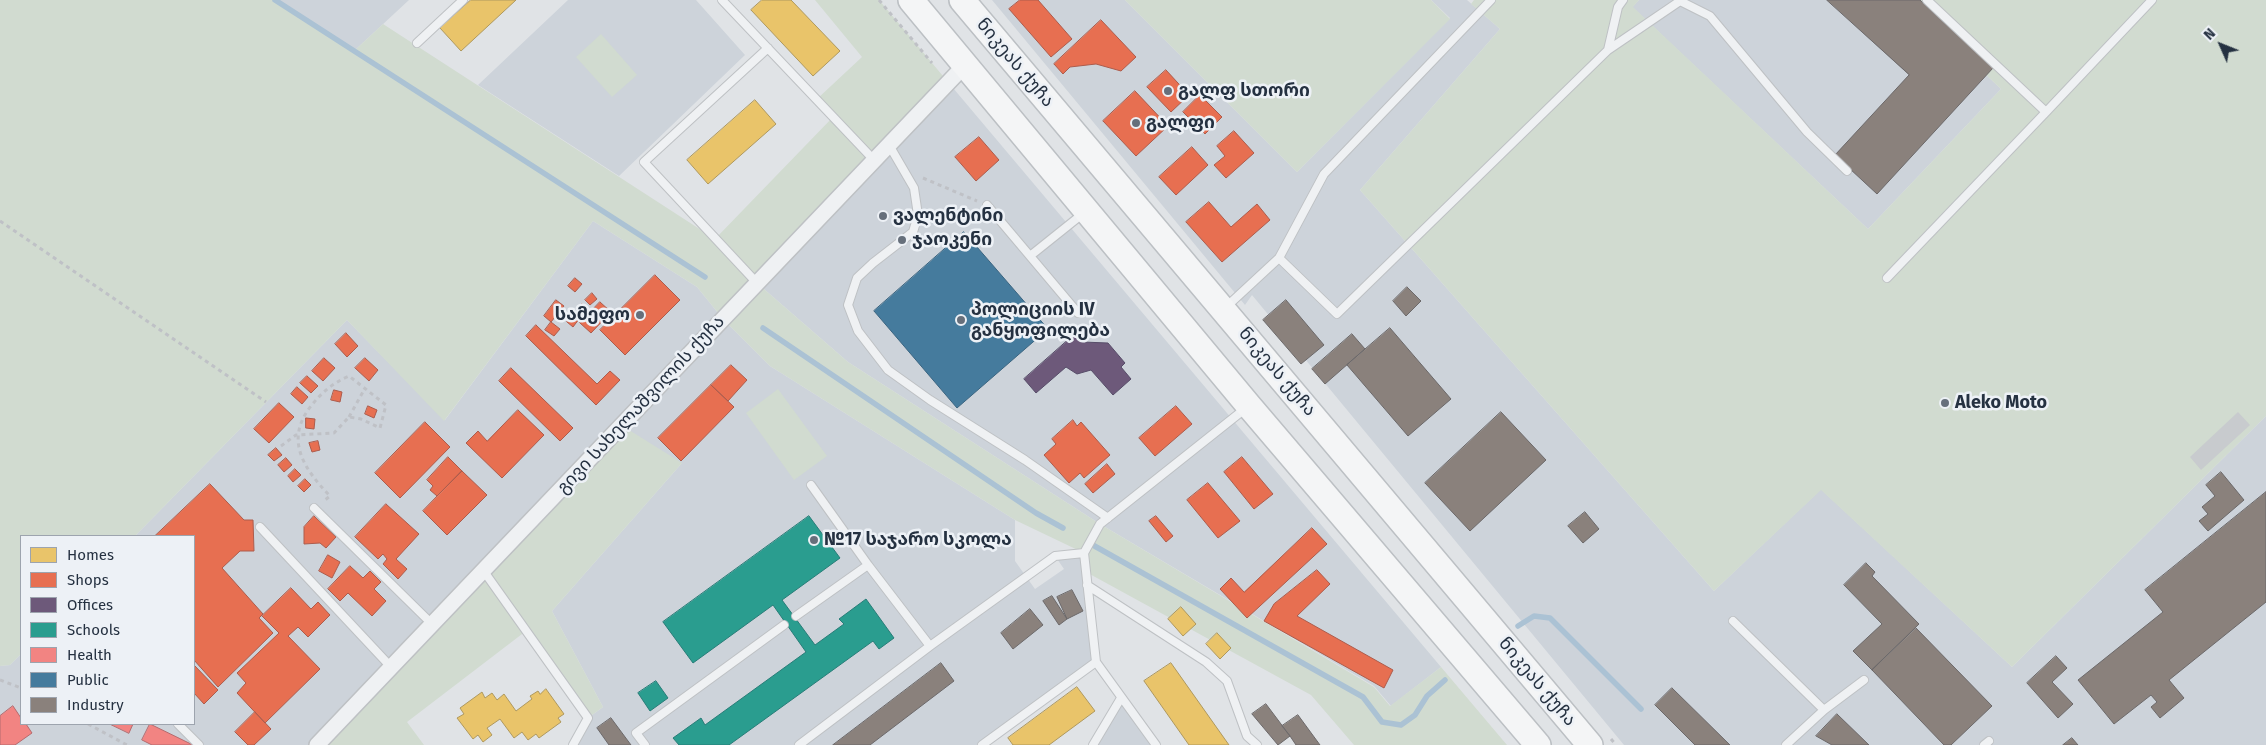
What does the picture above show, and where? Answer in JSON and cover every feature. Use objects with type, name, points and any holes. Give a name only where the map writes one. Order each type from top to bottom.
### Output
[{"type":"main road","points":[[911,0],[1249,406],[1538,745]]},
{"type":"main road","name":"ნიკეას ქუჩა","points":[[962,0],[1590,745]]},
{"type":"main road","points":[[1156,293],[1189,268]]},
{"type":"street","name":"გივი სახელაშვილის ქუჩა","points":[[317,745],[965,65]]},
{"type":"lane","points":[[417,42],[463,0]]},
{"type":"lane","points":[[722,0],[874,160]]},
{"type":"lane","points":[[1224,309],[1279,258],[1324,174],[1491,0]]},
{"type":"lane","points":[[1608,50],[1618,7],[1623,0]]},
{"type":"lane","points":[[1927,0],[2046,112]]},
{"type":"lane","points":[[1887,278],[2152,0]]},
{"type":"lane","points":[[1279,258],[1337,314],[1608,50],[1680,1],[1710,16],[1807,132],[1847,171]]},
{"type":"lane","points":[[757,283],[644,162],[768,48]]},
{"type":"lane","points":[[888,145],[914,188],[918,215],[913,232],[874,262],[857,278],[848,305],[858,331],[888,370],[930,400],[1025,460],[1108,518]]},
{"type":"lane","points":[[987,205],[1078,313]]},
{"type":"lane","points":[[1030,256],[1087,210]]},
{"type":"lane","points":[[1156,745],[1096,662],[1084,553],[1100,524],[1249,406]]},
{"type":"lane","points":[[811,484],[930,646]]},
{"type":"lane","points":[[314,508],[432,624]]},
{"type":"lane","points":[[260,527],[391,667]]},
{"type":"lane","points":[[799,745],[930,646],[1055,556],[1084,553]]},
{"type":"lane","points":[[796,616],[868,564]]},
{"type":"lane","points":[[483,570],[588,718],[573,745]]},
{"type":"lane","points":[[1087,585],[1206,662],[1227,681],[1247,736],[1257,745]]},
{"type":"lane","points":[[1733,621],[1824,710]]},
{"type":"lane","points":[[645,745],[636,733],[784,625]]},
{"type":"lane","points":[[982,745],[1096,662]]},
{"type":"lane","points":[[1786,745],[1824,710],[1864,680]]},
{"type":"lane","points":[[1093,745],[1121,698]]},
{"type":"lane","points":[[179,725],[200,745]]},
{"type":"path","points":[[880,0],[915,42]]},
{"type":"path","points":[[902,168],[987,205]]},
{"type":"path","points":[[0,221],[266,402]]},
{"type":"path","points":[[314,508],[330,496],[314,480],[300,455],[296,435],[302,417],[319,395],[334,382],[349,376],[386,406],[380,428],[361,419],[349,417]]},
{"type":"path","points":[[281,446],[296,435],[334,433],[349,417],[364,390]]},
{"type":"path","points":[[0,680],[20,688]]},
{"type":"path","points":[[90,725],[127,745]]},
{"type":"shaded area","points":[[0,0],[275,0],[354,51],[383,24],[715,239],[833,117],[817,99],[862,57],[815,0],[879,0],[948,82],[757,283],[848,362],[1100,524],[1374,687],[1390,706],[1441,667],[1507,745],[1354,745],[1311,695],[1086,572],[1084,553],[1015,520],[770,366],[723,319],[697,287],[593,221],[444,421],[347,320],[136,535],[20,535],[20,655],[10,665],[0,666]]},
{"type":"shaded area","points":[[275,0],[409,0],[354,51]]},
{"type":"shaded area","points":[[568,0],[696,0],[745,55],[619,176],[478,85]]},
{"type":"shaded area","points":[[992,0],[1125,0],[1297,172],[1450,18],[1431,0],[1467,0],[1500,29],[1360,190],[1714,591],[1821,489],[2012,667],[2266,416],[2266,745],[1624,745],[1252,295],[1245,305]]},
{"type":"shaded area","points":[[1125,0],[1431,0],[1450,19],[1297,172]]},
{"type":"shaded area","points":[[1474,0],[1639,0],[1633,7],[1868,229],[2001,89],[1907,0],[2266,0],[2266,416],[2012,667],[1821,490],[1714,591],[1360,190],[1500,29],[1471,4]]},
{"type":"shaded area","points":[[1639,0],[1907,0],[2001,89],[1868,229],[1632,7]]},
{"type":"shaded area","points":[[601,34],[637,75],[612,97],[576,57]]},
{"type":"shaded area","points":[[948,82],[1441,667],[1391,706],[1374,686],[1100,524],[848,362],[757,283]]},
{"type":"shaded area","points":[[593,221],[697,287],[723,319],[770,366],[1015,520],[1015,561],[1035,589],[1064,569],[1055,556],[1084,553],[1096,662],[982,745],[573,745],[588,718],[603,707],[552,611],[682,463],[317,745],[0,745],[0,666],[10,665],[20,655],[20,725],[195,725],[195,535],[136,535],[347,320],[445,420]]},
{"type":"shaded area","points":[[778,389],[827,456],[794,480],[746,413]]},
{"type":"shaded area","points":[[621,425],[682,463],[552,611],[603,707],[588,718],[526,631],[407,722],[424,745],[317,745]]},
{"type":"shaded area","points":[[1121,698],[1156,745],[1093,745]]},
{"type":"building: Homes","points":[[471,0],[516,0],[461,51],[440,28]]},
{"type":"building: Homes","points":[[762,0],[791,0],[840,51],[813,76],[751,10]]},
{"type":"building: Homes","points":[[755,100],[776,124],[708,184],[687,160]]},
{"type":"building: Homes","points":[[1181,607],[1196,624],[1183,636],[1168,619]]},
{"type":"building: Homes","points":[[1217,633],[1231,648],[1220,659],[1206,644]]},
{"type":"building: Homes","points":[[1171,663],[1229,745],[1189,745],[1144,681]]},
{"type":"building: Homes","points":[[1077,687],[1095,711],[1049,745],[1013,745],[1008,738]]},
{"type":"building: Homes","points":[[546,689],[564,714],[558,718],[561,722],[539,738],[536,734],[528,740],[522,732],[514,738],[500,719],[487,728],[492,735],[483,742],[478,735],[473,739],[457,718],[464,714],[460,708],[482,692],[485,698],[492,693],[497,700],[504,694],[516,711],[532,699],[530,696],[538,691],[540,694]]},
{"type":"building: Shops","points":[[1020,0],[1038,0],[1072,39],[1051,57],[1009,9]]},
{"type":"building: Shops","points":[[1101,20],[1136,57],[1121,71],[1096,64],[1070,67],[1063,74],[1054,64]]},
{"type":"building: Shops","name":"გალფ სთორი","points":[[1166,70],[1189,95],[1171,112],[1147,87]]},
{"type":"building: Shops","name":"გალფი","points":[[1135,91],[1168,126],[1136,156],[1103,121]]},
{"type":"building: Shops","points":[[1200,95],[1222,117],[1205,134],[1183,112]]},
{"type":"building: Shops","points":[[1234,131],[1254,153],[1226,178],[1214,165],[1225,156],[1217,146]]},
{"type":"building: Shops","points":[[979,137],[999,160],[976,181],[955,157]]},
{"type":"building: Shops","points":[[1192,147],[1208,165],[1176,195],[1159,177]]},
{"type":"building: Shops","points":[[1209,202],[1231,227],[1257,204],[1270,220],[1222,262],[1186,222]]},
{"type":"building: Shops","name":"სამეფო","points":[[655,275],[680,300],[625,355],[600,330]]},
{"type":"building: Shops","points":[[575,278],[582,284],[575,292],[568,286]]},
{"type":"building: Shops","points":[[592,293],[597,299],[590,305],[585,300]]},
{"type":"building: Shops","points":[[556,300],[564,306],[551,322],[544,316]]},
{"type":"building: Shops","points":[[600,302],[611,312],[591,333],[580,323]]},
{"type":"building: Shops","points":[[582,304],[588,309],[582,315],[577,310]]},
{"type":"building: Shops","points":[[573,314],[579,319],[573,327],[567,322]]},
{"type":"building: Shops","points":[[551,322],[560,329],[554,336],[545,330]]},
{"type":"building: Shops","points":[[536,325],[597,384],[610,371],[620,380],[596,405],[526,336]]},
{"type":"building: Shops","points":[[346,333],[358,346],[347,357],[335,344]]},
{"type":"building: Shops","points":[[324,358],[335,368],[323,381],[312,371]]},
{"type":"building: Shops","points":[[365,358],[378,370],[369,381],[355,368]]},
{"type":"building: Shops","points":[[731,365],[747,380],[728,401],[711,385]]},
{"type":"building: Shops","points":[[511,368],[573,428],[560,441],[499,381]]},
{"type":"building: Shops","points":[[307,376],[318,386],[311,393],[300,383]]},
{"type":"building: Shops","points":[[711,385],[734,407],[681,461],[658,438]]},
{"type":"building: Shops","points":[[297,387],[308,397],[302,404],[291,394]]},
{"type":"building: Shops","points":[[334,390],[342,392],[340,402],[331,400]]},
{"type":"building: Shops","points":[[279,403],[294,417],[269,443],[254,429]]},
{"type":"building: Shops","points":[[368,406],[377,410],[374,418],[365,414]]},
{"type":"building: Shops","points":[[1176,406],[1192,424],[1155,456],[1139,438]]},
{"type":"building: Shops","points":[[518,410],[544,435],[502,478],[466,443],[478,431],[487,441]]},
{"type":"building: Shops","points":[[306,418],[315,419],[314,429],[306,428]]},
{"type":"building: Shops","points":[[1073,420],[1077,426],[1081,422],[1110,455],[1084,478],[1080,473],[1069,483],[1044,455],[1056,444],[1052,439]]},
{"type":"building: Shops","points":[[425,422],[450,447],[400,498],[375,473]]},
{"type":"building: Shops","points":[[318,441],[320,450],[312,452],[309,443]]},
{"type":"building: Shops","points":[[276,448],[282,455],[274,461],[268,455]]},
{"type":"building: Shops","points":[[448,457],[462,471],[437,496],[430,490],[433,486],[427,480]]},
{"type":"building: Shops","points":[[1242,457],[1273,494],[1254,509],[1224,472]]},
{"type":"building: Shops","points":[[286,458],[292,465],[284,472],[278,465]]},
{"type":"building: Shops","points":[[1107,464],[1115,474],[1093,493],[1085,484]]},
{"type":"building: Shops","points":[[295,469],[301,475],[293,482],[288,476]]},
{"type":"building: Shops","points":[[462,471],[487,495],[447,535],[423,511]]},
{"type":"building: Shops","points":[[305,479],[311,485],[304,492],[298,486]]},
{"type":"building: Shops","points":[[1208,483],[1240,521],[1218,538],[1187,500]]},
{"type":"building: Shops","points":[[210,484],[244,520],[253,520],[254,551],[240,551],[222,568],[263,614],[259,618],[273,633],[218,687],[195,661],[195,535],[156,535]]},
{"type":"building: Shops","points":[[386,504],[419,534],[396,559],[407,569],[398,579],[383,564],[387,559],[383,554],[378,559],[355,537]]},
{"type":"building: Shops","points":[[314,516],[336,537],[326,548],[320,543],[304,544],[304,527]]},
{"type":"building: Shops","points":[[1156,516],[1173,536],[1166,542],[1149,521]]},
{"type":"building: Shops","points":[[1312,528],[1327,544],[1247,618],[1220,589],[1231,578],[1244,592]]},
{"type":"building: Shops","points":[[328,555],[340,562],[332,578],[319,571]]},
{"type":"building: Shops","points":[[350,566],[363,578],[370,571],[381,582],[374,589],[386,601],[372,616],[348,593],[340,601],[328,589]]},
{"type":"building: Shops","points":[[1317,570],[1330,584],[1297,616],[1393,670],[1384,688],[1264,621],[1274,604]]},
{"type":"building: Shops","points":[[291,588],[311,609],[318,602],[330,615],[308,637],[298,627],[288,636],[320,669],[265,723],[237,693],[246,683],[237,673],[279,633],[262,616]]},
{"type":"building: Shops","points":[[195,666],[218,690],[204,704],[195,694]]},
{"type":"building: Shops","points":[[255,712],[271,729],[254,745],[248,745],[235,732]]},
{"type":"building: Offices","points":[[1075,334],[1082,342],[1108,343],[1125,363],[1121,367],[1131,379],[1113,395],[1091,370],[1077,374],[1066,367],[1036,393],[1024,379]]},
{"type":"building: Schools","points":[[809,516],[840,558],[782,600],[815,645],[844,624],[839,619],[866,599],[894,638],[879,649],[873,641],[729,745],[679,745],[673,738],[701,718],[705,725],[806,652],[773,605],[693,663],[663,622]]},
{"type":"building: Schools","points":[[656,681],[668,698],[650,711],[638,693]]},
{"type":"building: Health","points":[[13,706],[20,716],[20,725],[27,725],[32,733],[15,745],[0,745],[0,716]]},
{"type":"building: Health","points":[[112,725],[133,725],[129,733]]},
{"type":"building: Health","points":[[150,725],[152,725],[193,745],[152,745],[142,740]]},
{"type":"building: Public","name":"პოლიციის IV განყოფილება","points":[[964,232],[1048,329],[957,408],[874,311]]},
{"type":"building: Industry","points":[[1827,0],[1920,0],[1993,68],[1877,194],[1835,155],[1909,75]]},
{"type":"building: Industry","points":[[1407,287],[1421,301],[1406,316],[1393,301]]},
{"type":"building: Industry","points":[[1286,300],[1324,345],[1301,364],[1263,320]]},
{"type":"building: Industry","points":[[1390,328],[1451,399],[1408,436],[1347,365]]},
{"type":"building: Industry","points":[[1352,334],[1365,349],[1325,384],[1312,369]]},
{"type":"building: Industry","points":[[1501,412],[1546,460],[1470,531],[1425,483]]},
{"type":"building: Industry","points":[[2221,472],[2244,500],[2208,531],[2199,521],[2208,514],[2202,507],[2215,496],[2206,485]]},
{"type":"building: Industry","points":[[2266,492],[2266,602],[2169,680],[2184,698],[2160,718],[2151,707],[2157,702],[2151,695],[2114,724],[2078,680],[2163,612],[2145,590]]},
{"type":"building: Industry","points":[[1585,512],[1599,529],[1583,543],[1568,526]]},
{"type":"building: Industry","points":[[1866,563],[1875,572],[1872,576],[1919,624],[1872,670],[1853,651],[1882,624],[1844,585]]},
{"type":"building: Industry","points":[[1072,590],[1083,611],[1067,619],[1057,597]]},
{"type":"building: Industry","points":[[1052,596],[1067,619],[1059,625],[1043,601]]},
{"type":"building: Industry","points":[[1030,609],[1043,625],[1013,649],[1001,633]]},
{"type":"building: Industry","points":[[1916,628],[1992,706],[1951,745],[1944,745],[1872,670]]},
{"type":"building: Industry","points":[[2056,656],[2067,668],[2052,682],[2073,704],[2058,718],[2027,683]]},
{"type":"building: Industry","points":[[941,663],[954,681],[870,745],[833,745]]},
{"type":"building: Industry","points":[[1672,688],[1730,745],[1695,745],[1655,705]]},
{"type":"building: Industry","points":[[1266,704],[1290,736],[1278,745],[1252,714]]},
{"type":"building: Industry","points":[[1837,714],[1869,745],[1832,745],[1816,736]]},
{"type":"building: Industry","points":[[1298,715],[1320,745],[1296,745],[1282,726]]},
{"type":"building: Industry","points":[[611,718],[631,745],[609,745],[597,728]]},
{"type":"building: Industry","points":[[2072,738],[2078,745],[2063,745]]},
{"type":"building: Other","points":[[2238,412],[2250,425],[2201,470],[2190,457]]},
{"type":"waterway","points":[[275,0],[705,277]]},
{"type":"waterway","points":[[763,328],[1036,513],[1063,528]]},
{"type":"waterway","points":[[1091,544],[1363,697],[1382,722],[1401,725],[1415,715],[1427,696],[1445,680]]},
{"type":"waterway","points":[[1518,626],[1534,616],[1550,618],[1641,709]]},
{"type":"place","name":"გალფ სთორი","points":[[1168,91]]},
{"type":"place","name":"გალფი","points":[[1136,123]]},
{"type":"place","name":"ვალენტინი","points":[[883,216]]},
{"type":"place","name":"ჯაოკენი","points":[[902,240]]},
{"type":"place","name":"სამეფო","points":[[640,315]]},
{"type":"place","name":"პოლიციის IV განყოფილება","points":[[961,320]]},
{"type":"place","name":"Aleko Moto","points":[[1945,403]]},
{"type":"place","name":"№17 საჯარო სკოლა","points":[[814,540]]}]
